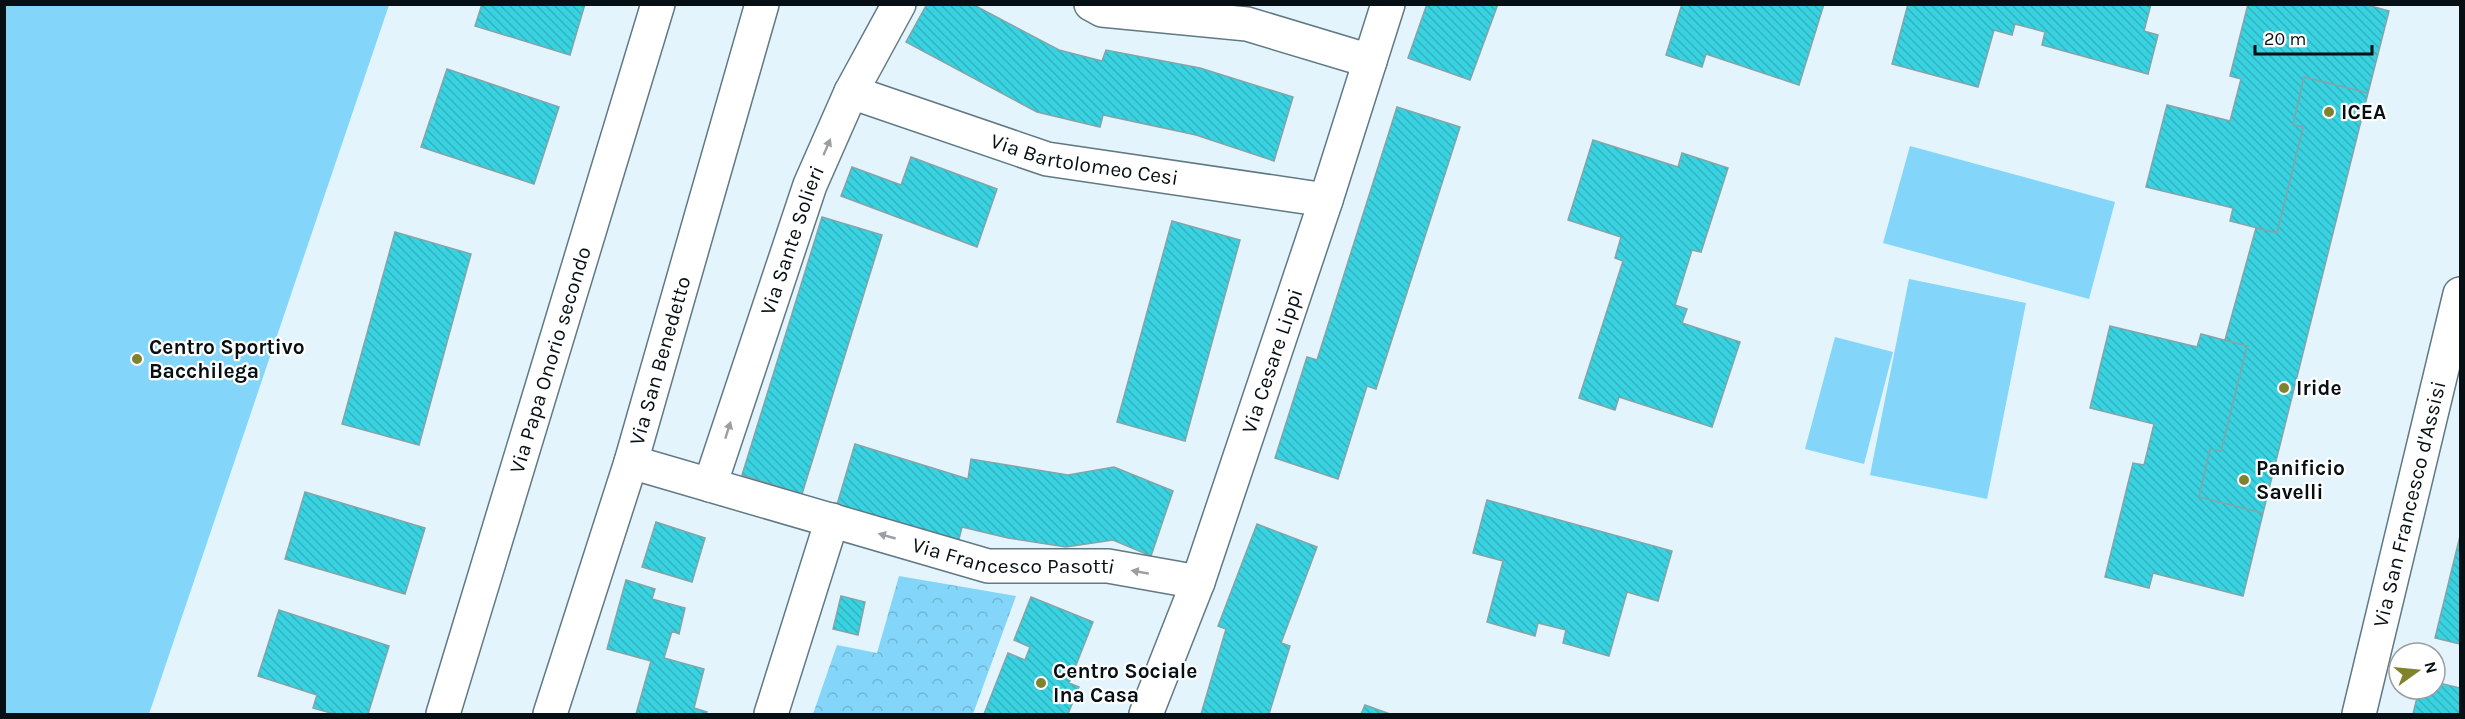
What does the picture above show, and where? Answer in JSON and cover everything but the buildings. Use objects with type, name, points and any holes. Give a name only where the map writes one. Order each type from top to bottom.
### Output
[{"type":"street","name":"Via Papa Onorio secondo","points":[[443,714],[658,4]]},
{"type":"street","name":"Via San Benedetto","points":[[550,714],[631,462],[762,4]]},
{"type":"street","name":"Via Sante Solieri","points":[[710,485],[810,185],[851,92],[899,4]]},
{"type":"street","points":[[1091,4],[1102,10],[1246,24],[1370,61]]},
{"type":"street","name":"Via Cesare Lippi","points":[[1146,714],[1198,582],[1326,200],[1388,4]]},
{"type":"street","name":"Via Bartolomeo Cesi","points":[[851,92],[1047,159],[1326,200]]},
{"type":"street","name":"Via San Francesco d'Assisi","points":[[2360,714],[2448,397],[2460,294]]},
{"type":"street","points":[[631,462],[832,520],[771,714]]},
{"type":"street","name":"Via Francesco Pasotti","points":[[832,520],[988,566],[1108,566],[1198,582]]},
{"type":"green space","name":"Centro Sportivo Bacchilega","points":[[4,5],[389,5],[149,714],[5,713]]},
{"type":"green space","points":[[1910,146],[2115,202],[2089,299],[1883,243]]},
{"type":"green space","points":[[1909,279],[2026,303],[1987,499],[1870,475]]},
{"type":"green space","points":[[1835,337],[1893,352],[1864,464],[1805,449]]},
{"type":"green space","points":[[899,576],[1016,596],[973,714],[813,714],[837,645],[877,653]]},
{"type":"place","name":"ICEA","points":[[2329,112]]},
{"type":"place","name":"Centro Sportivo Bacchilega","points":[[137,359]]},
{"type":"place","name":"Iride","points":[[2284,388]]},
{"type":"place","name":"Panificio Savelli","points":[[2244,480]]},
{"type":"place","name":"Centro Sociale Ina Casa","points":[[1041,683]]}]
